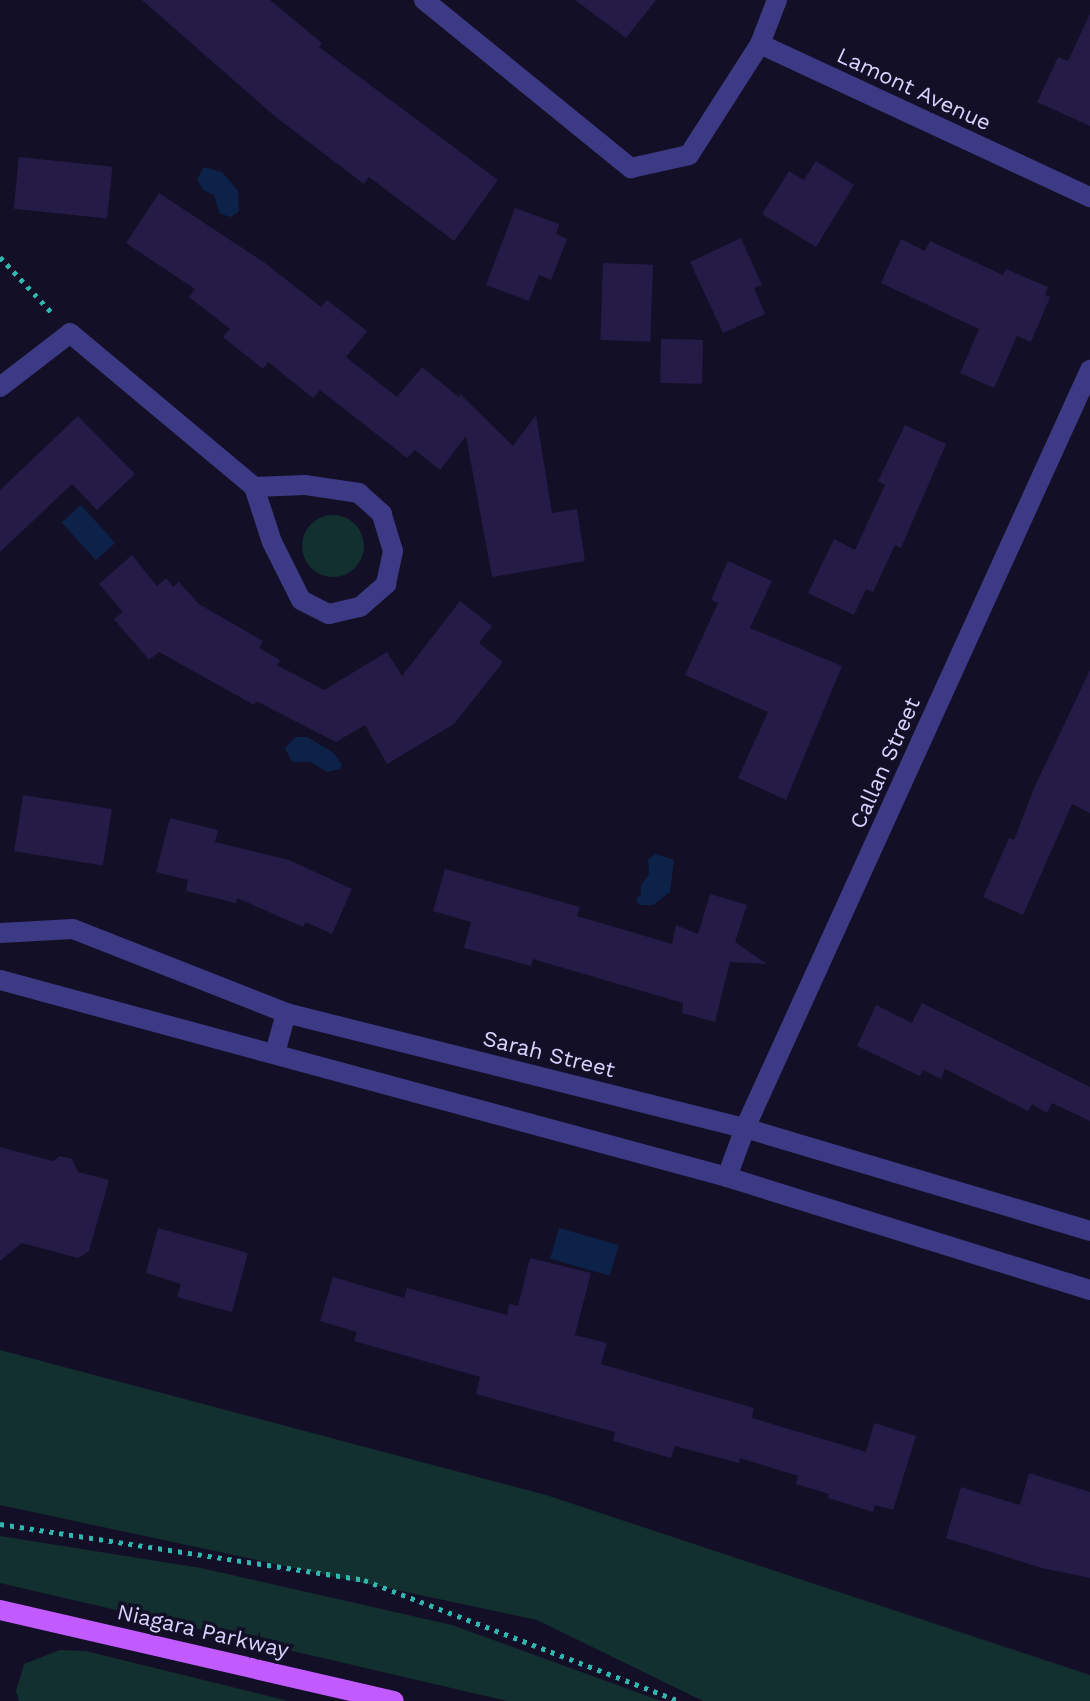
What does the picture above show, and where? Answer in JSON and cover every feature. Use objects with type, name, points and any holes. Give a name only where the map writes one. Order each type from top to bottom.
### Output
[{"type":"main road","name":"Niagara Parkway","points":[[0,1610],[394,1701]]},
{"type":"street","points":[[424,0],[631,168],[689,155],[760,44],[777,0]]},
{"type":"street","name":"Lamont Avenue","points":[[760,44],[1090,197]]},
{"type":"street","points":[[0,387],[70,333],[254,487],[272,542],[301,600],[329,614],[360,607],[386,584],[393,551],[382,514],[359,493],[305,485],[254,487]]},
{"type":"street","name":"Callan Street","points":[[727,1177],[745,1128],[1090,370]]},
{"type":"street","name":"Sarah Street","points":[[0,933],[73,929],[286,1013],[745,1128],[1090,1231]]},
{"type":"street","points":[[0,980],[727,1177],[1090,1290]]},
{"type":"street","points":[[275,1053],[286,1013]]},
{"type":"path","points":[[0,257],[70,333]]},
{"type":"path","points":[[0,1524],[364,1580],[680,1701]]},
{"type":"green space","points":[[333,515],[345,517],[355,524],[362,534],[362,558],[355,568],[345,575],[333,577],[321,575],[311,568],[304,558],[302,546],[304,534],[311,524],[321,517]]},
{"type":"green space","points":[[0,1350],[546,1495],[1090,1675],[1090,1701],[703,1701],[537,1620],[0,1505]]},
{"type":"green space","points":[[0,1536],[201,1568],[452,1625],[661,1701],[507,1701],[0,1583]]},
{"type":"green space","points":[[60,1650],[86,1651],[288,1701],[19,1701],[16,1691],[24,1664]]},
{"type":"water","points":[[204,167],[222,172],[238,191],[239,211],[231,217],[220,214],[214,195],[203,190],[197,179]]},
{"type":"water","points":[[81,505],[115,543],[96,560],[62,522]]},
{"type":"water","points":[[295,737],[307,737],[334,753],[342,765],[340,769],[327,772],[311,762],[292,762],[285,748]]},
{"type":"water","points":[[655,854],[674,860],[670,892],[653,905],[639,905],[636,898],[641,895],[641,885],[649,874],[648,860]]},
{"type":"water","points":[[559,1228],[619,1245],[610,1276],[550,1259]]},
{"type":"building","points":[[142,0],[270,0],[322,43],[319,47],[498,180],[454,241],[369,177],[364,184],[277,118]]},
{"type":"building","points":[[575,0],[656,0],[626,38]]},
{"type":"building","points":[[1090,14],[1090,126],[1037,102],[1058,57],[1068,61]]},
{"type":"building","points":[[19,157],[112,167],[107,219],[14,209]]},
{"type":"building","points":[[816,161],[854,185],[816,247],[762,214],[789,171],[804,180]]},
{"type":"building","points":[[159,193],[265,263],[321,307],[327,300],[367,331],[346,357],[397,397],[422,367],[460,398],[459,393],[513,446],[536,415],[552,513],[577,509],[585,561],[492,577],[466,436],[440,470],[415,450],[407,458],[320,390],[313,398],[268,362],[263,369],[223,337],[230,329],[189,297],[195,289],[126,243]]},
{"type":"building","points":[[515,208],[559,224],[556,234],[567,239],[551,280],[539,275],[529,301],[486,285]]},
{"type":"building","points":[[741,238],[762,285],[754,288],[765,314],[723,333],[690,262]]},
{"type":"building","points":[[901,239],[925,251],[930,241],[1003,275],[1006,269],[1048,287],[1045,295],[1050,297],[1031,342],[1017,336],[994,388],[960,373],[979,329],[881,283]]},
{"type":"building","points":[[603,263],[653,265],[650,342],[600,340]]},
{"type":"building","points":[[661,339],[703,340],[702,384],[660,383]]},
{"type":"building","points":[[78,416],[135,474],[97,510],[72,484],[0,552],[0,490]]},
{"type":"building","points":[[905,425],[946,444],[901,548],[895,545],[873,592],[866,589],[854,615],[808,593],[834,539],[855,550],[885,485],[878,481]]},
{"type":"building","points":[[132,555],[157,586],[166,578],[173,587],[179,582],[199,604],[263,641],[259,648],[280,660],[277,665],[324,690],[387,652],[402,676],[460,601],[492,626],[479,643],[503,662],[454,724],[387,764],[365,725],[336,742],[256,701],[254,705],[159,652],[149,660],[114,619],[123,612],[99,584]]},
{"type":"building","points":[[728,561],[772,581],[750,628],[842,666],[786,800],[738,778],[768,712],[685,675],[718,603],[711,600]]},
{"type":"building","points":[[1090,670],[1090,813],[1072,804],[1023,915],[983,897],[1009,838],[1014,840],[1035,786]]},
{"type":"building","points":[[23,795],[112,809],[103,865],[14,851]]},
{"type":"building","points":[[170,818],[218,830],[215,842],[289,860],[352,889],[332,934],[306,922],[303,927],[237,898],[236,903],[186,891],[188,880],[156,872]]},
{"type":"building","points":[[445,869],[580,907],[577,916],[672,944],[676,925],[698,934],[710,894],[747,905],[735,942],[767,964],[730,962],[715,1022],[682,1013],[683,1003],[533,959],[531,966],[464,948],[471,922],[433,911]]},
{"type":"building","points":[[922,1003],[1090,1087],[1090,1121],[1052,1103],[1047,1113],[1032,1104],[1028,1111],[945,1069],[941,1079],[923,1070],[920,1076],[857,1046],[876,1005],[912,1023]]},
{"type":"building","points":[[0,1147],[53,1161],[60,1156],[72,1159],[78,1172],[109,1180],[89,1251],[78,1258],[22,1243],[0,1261]]},
{"type":"building","points":[[158,1228],[248,1253],[232,1312],[177,1297],[181,1284],[146,1273]]},
{"type":"building","points":[[530,1258],[591,1273],[575,1335],[607,1343],[601,1364],[754,1408],[752,1418],[866,1452],[874,1423],[916,1436],[893,1510],[875,1505],[873,1512],[828,1498],[829,1494],[796,1484],[798,1476],[740,1458],[739,1463],[675,1446],[671,1458],[613,1441],[615,1432],[476,1394],[480,1377],[354,1341],[357,1332],[320,1321],[333,1277],[404,1298],[407,1288],[507,1315],[509,1304],[518,1306]]},
{"type":"building","points":[[1029,1473],[1090,1492],[1090,1578],[1042,1568],[946,1538],[961,1487],[1020,1505]]}]
